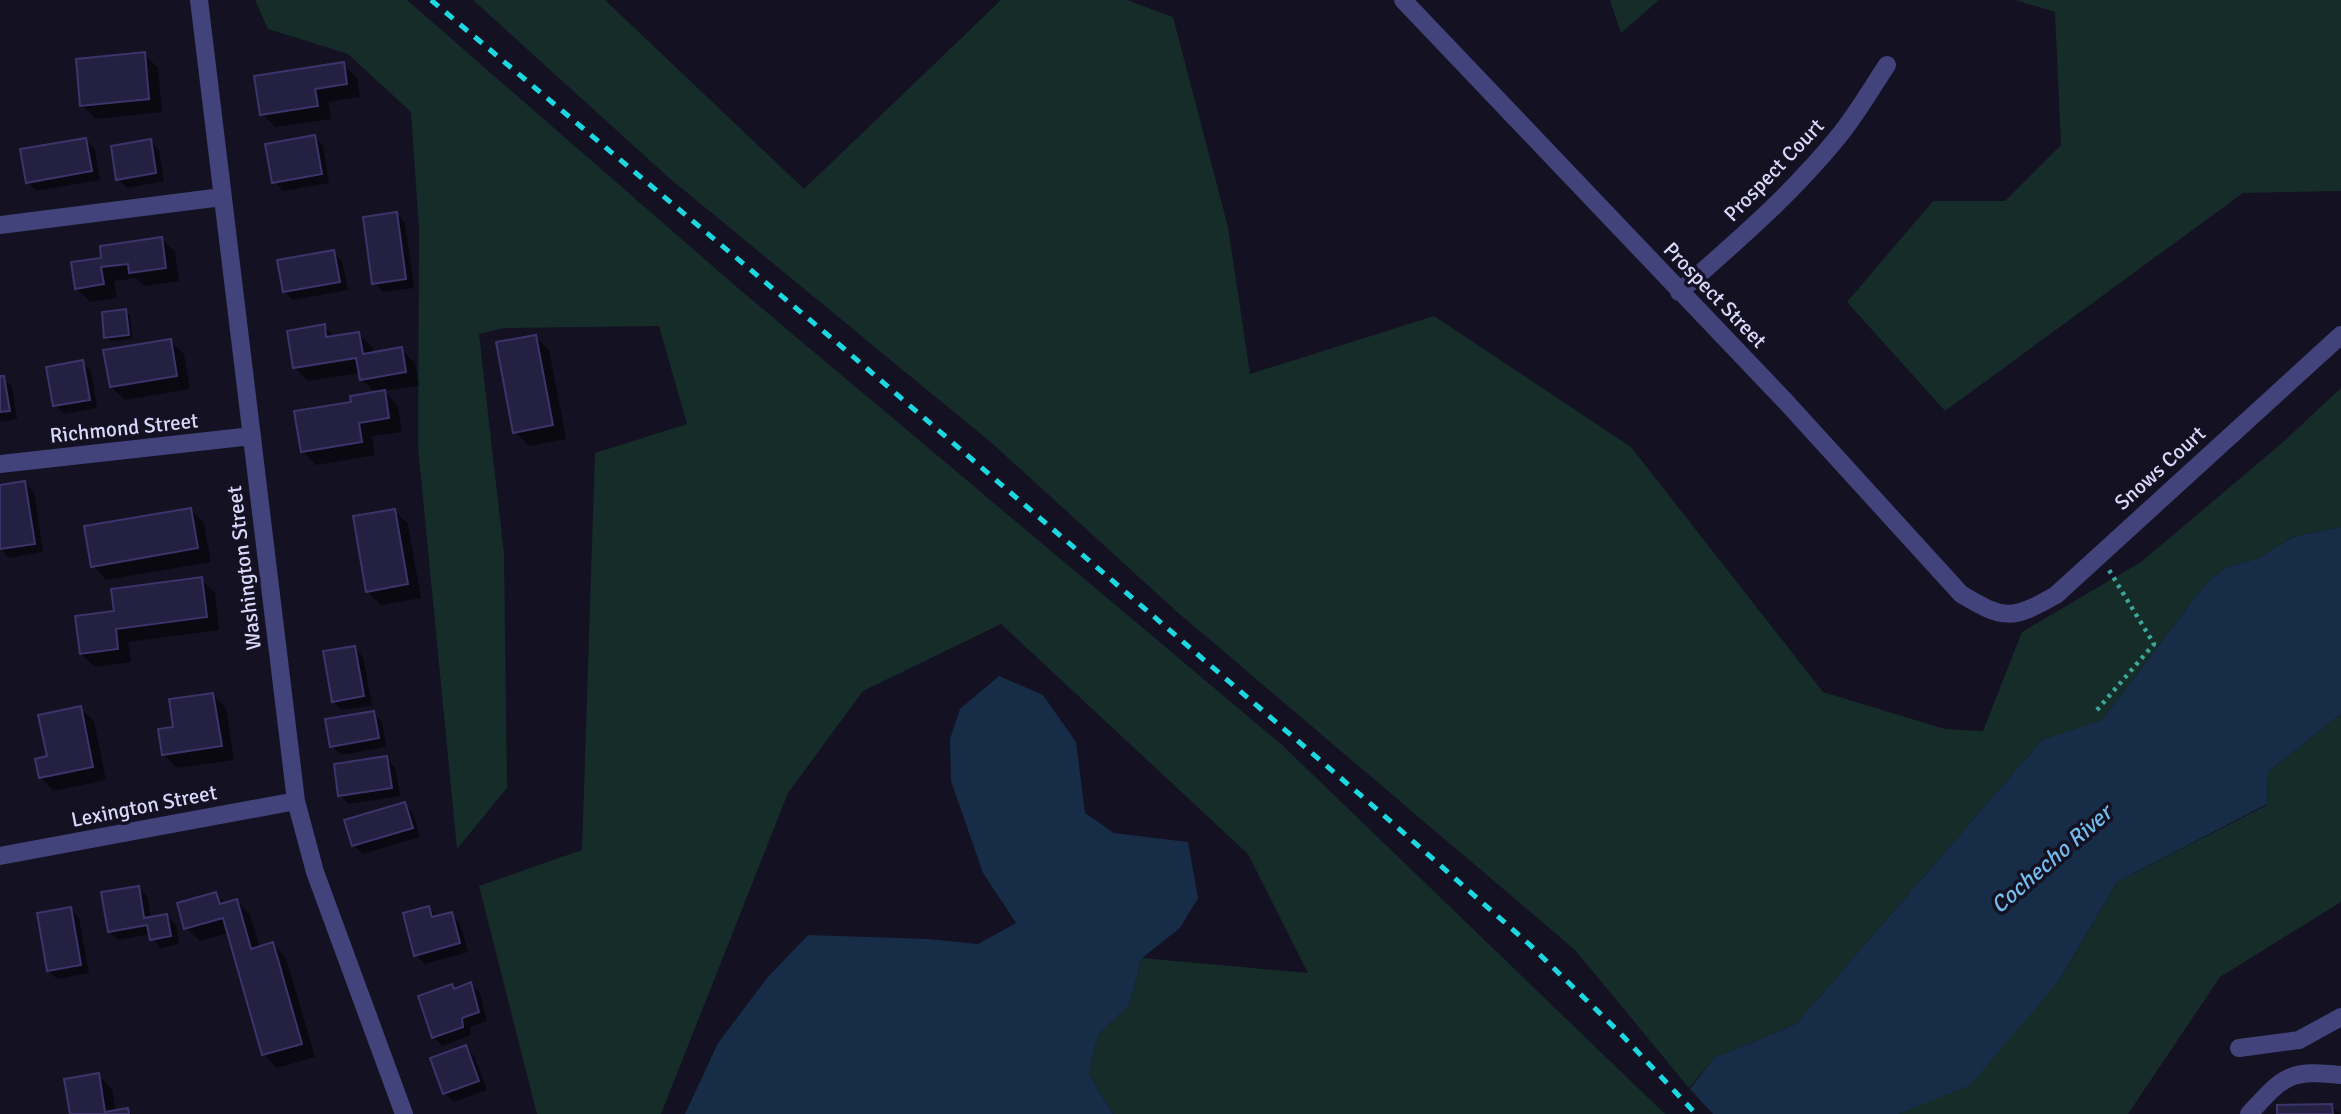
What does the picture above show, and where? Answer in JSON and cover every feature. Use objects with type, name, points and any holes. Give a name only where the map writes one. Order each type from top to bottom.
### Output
[{"type":"street","name":"Washington Street","points":[[199,0],[296,801],[323,896],[404,1114]]},
{"type":"street","name":"Prospect Street","points":[[1403,0],[1787,403],[1961,594],[1998,615]]},
{"type":"street","name":"Prospect Court","points":[[1679,292],[1757,224],[1808,172],[1840,134],[1886,65]]},
{"type":"street","points":[[0,225],[222,197]]},
{"type":"street","name":"Snows Court","points":[[1998,615],[2017,614],[2056,595],[2341,335]]},
{"type":"street","name":"Richmond Street","points":[[0,464],[252,436]]},
{"type":"street","name":"Lexington Street","points":[[0,856],[296,801]]},
{"type":"street","points":[[2239,1048],[2299,1040],[2341,1017]]},
{"type":"street","points":[[2249,1114],[2281,1079],[2311,1072],[2341,1076]]},
{"type":"path","points":[[2097,710],[2154,644],[2099,555]]},
{"type":"green space","points":[[255,0],[407,0],[739,289],[1281,744],[1665,1114],[1113,1114],[1089,1074],[1098,1035],[1129,1005],[1142,958],[1308,973],[1248,854],[1001,624],[863,691],[788,793],[661,1114],[537,1114],[479,886],[582,850],[595,453],[687,424],[659,326],[504,328],[479,334],[504,554],[507,788],[457,849],[418,447],[419,229],[411,112],[348,54],[268,29]]},
{"type":"green space","points":[[473,0],[605,0],[804,189],[1001,0],[1127,0],[1173,17],[1228,227],[1250,374],[1434,316],[1631,447],[1823,692],[1945,729],[1983,731],[2022,632],[2141,562],[2282,443],[2341,388],[2341,527],[2293,537],[2258,558],[2225,568],[2207,582],[2102,720],[2042,740],[1796,1024],[1714,1058],[1689,1088],[1575,950],[1176,611],[994,445],[668,177]]},
{"type":"green space","points":[[1610,0],[1659,0],[1621,33]]},
{"type":"green space","points":[[2015,0],[2341,0],[2341,191],[2243,193],[1945,411],[1847,302],[1933,201],[2005,201],[2061,145],[2055,12]]},
{"type":"green space","points":[[2341,714],[2341,902],[2220,977],[2128,1114],[1899,1114],[2058,982],[2117,882],[2267,805],[2268,772]]},
{"type":"water","name":"Cochecho River","points":[[2341,527],[2341,714],[2268,772],[2267,804],[2117,882],[2058,982],[1970,1085],[1899,1114],[1670,1114],[1714,1058],[1796,1024],[2042,740],[2102,720],[2207,582],[2225,568],[2258,558],[2293,537]]},
{"type":"water","points":[[999,676],[1043,695],[1076,742],[1085,813],[1114,833],[1188,842],[1198,898],[1180,928],[1142,958],[1129,1005],[1098,1035],[1089,1074],[1113,1114],[685,1114],[718,1043],[767,978],[808,935],[928,939],[978,944],[1016,923],[983,873],[951,781],[950,739],[960,709]]},
{"type":"pier","points":[[1689,1088],[1713,1114],[1670,1114]]},
{"type":"building","points":[[145,52],[149,99],[80,106],[76,59]]},
{"type":"building","points":[[344,62],[347,84],[315,89],[318,106],[260,115],[254,76]]},
{"type":"building","points":[[315,135],[322,174],[272,183],[265,144]]},
{"type":"building","points":[[86,138],[92,171],[26,183],[20,149]]},
{"type":"building","points":[[151,139],[156,173],[116,180],[111,146]]},
{"type":"building","points":[[397,212],[406,279],[372,284],[363,217]]},
{"type":"building","points":[[162,237],[166,268],[129,273],[128,264],[101,267],[104,284],[75,289],[71,262],[101,258],[100,246]]},
{"type":"building","points":[[334,250],[340,282],[283,292],[277,260]]},
{"type":"building","points":[[126,309],[129,335],[104,338],[102,312]]},
{"type":"building","points":[[325,324],[326,337],[359,332],[363,354],[402,347],[406,372],[360,380],[356,358],[293,368],[287,331]]},
{"type":"building","points":[[536,335],[553,425],[513,433],[496,342]]},
{"type":"building","points":[[171,339],[177,376],[110,387],[103,350]]},
{"type":"building","points":[[83,360],[90,400],[53,406],[46,367]]},
{"type":"building","points":[[0,376],[4,376],[10,411],[0,412]]},
{"type":"building","points":[[385,390],[389,418],[359,423],[362,442],[301,452],[294,411],[351,402],[350,396]]},
{"type":"building","points":[[25,481],[35,544],[0,549],[0,485]]},
{"type":"building","points":[[191,508],[198,548],[91,567],[84,526]]},
{"type":"building","points":[[395,509],[408,584],[366,592],[353,516]]},
{"type":"building","points":[[202,577],[207,617],[116,629],[118,649],[80,654],[75,616],[114,611],[111,589]]},
{"type":"building","points":[[355,646],[364,696],[332,702],[323,651]]},
{"type":"building","points":[[213,693],[222,746],[162,755],[158,729],[173,727],[169,699]]},
{"type":"building","points":[[81,706],[93,767],[39,778],[35,759],[47,756],[38,715]]},
{"type":"building","points":[[374,711],[379,738],[330,747],[325,719]]},
{"type":"building","points":[[387,756],[392,788],[338,796],[334,764]]},
{"type":"building","points":[[405,802],[413,828],[352,846],[344,820]]},
{"type":"building","points":[[139,886],[144,918],[167,914],[171,936],[150,940],[147,925],[108,932],[101,892]]},
{"type":"building","points":[[216,892],[220,904],[237,899],[251,949],[273,942],[302,1044],[262,1055],[223,918],[184,929],[177,903]]},
{"type":"building","points":[[429,906],[432,917],[452,912],[460,943],[414,956],[403,913]]},
{"type":"building","points":[[71,907],[81,965],[47,971],[37,913]]},
{"type":"building","points":[[471,982],[479,1012],[462,1018],[463,1027],[432,1038],[418,996],[452,984],[454,989]]},
{"type":"building","points":[[466,1045],[479,1081],[443,1094],[430,1058]]},
{"type":"building","points":[[99,1073],[105,1112],[128,1108],[129,1114],[70,1114],[64,1079]]},
{"type":"building","points":[[2332,1104],[2333,1114],[2277,1114],[2277,1105]]},
{"type":"railway","points":[[431,0],[842,347],[1380,812],[1529,944],[1620,1033],[1696,1114]]}]
